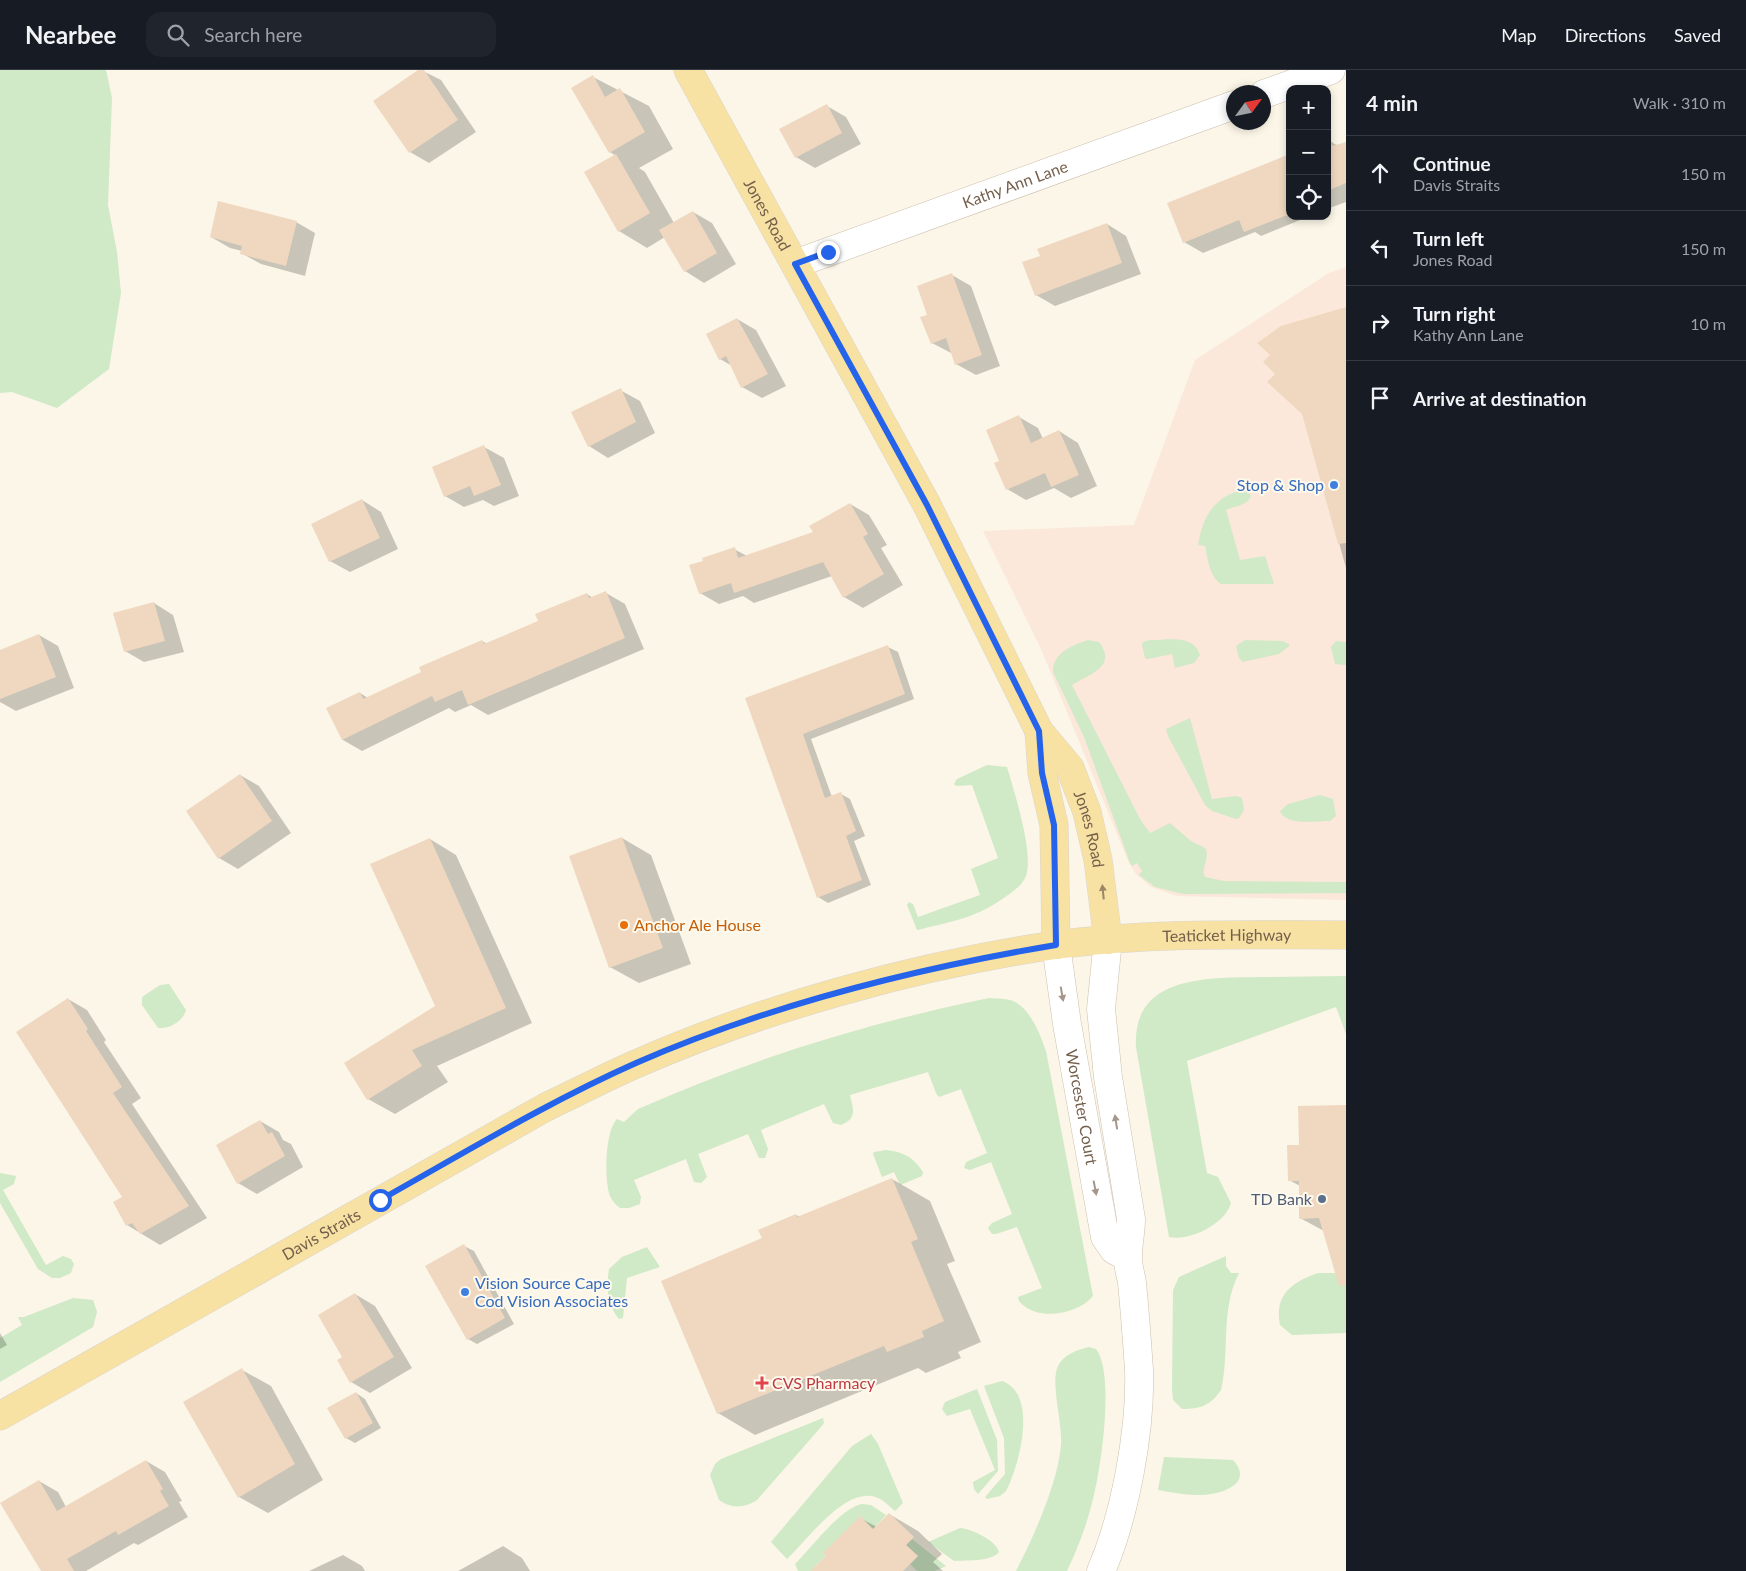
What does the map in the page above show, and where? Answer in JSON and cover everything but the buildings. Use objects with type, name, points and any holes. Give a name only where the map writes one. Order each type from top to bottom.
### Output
[{"type":"main road","name":"Jones Road","points":[[688,70],[927,505],[1039,731],[1070,768],[1087,812],[1101,876],[1108,940]]},
{"type":"main road","name":"Jones Road","points":[[1039,731],[1042,773],[1054,825],[1056,945]]},
{"type":"main road","name":"Teaticket Highway","points":[[1108,940],[1210,935],[1346,935]]},
{"type":"main road","name":"Davis Straits","points":[[0,1416],[546,1107],[636,1063],[751,1020],[817,998],[935,969],[1056,945],[1108,940]]},
{"type":"street","points":[[1271,91],[1331,70]]},
{"type":"street","name":"Kathy Ann Lane","points":[[795,264],[1226,108]]},
{"type":"street","name":"Worcester Court","points":[[1100,1571],[1108,1554],[1121,1510],[1137,1416],[1139,1372],[1133,1292],[1127,1257],[1131,1240],[1131,1219],[1108,1076],[1101,1009],[1108,940]]},
{"type":"street","name":"Worcester Court","points":[[1056,945],[1070,1043],[1105,1237],[1114,1250],[1127,1257]]},
{"type":"shaded area","points":[[1346,267],[1346,900],[1177,896],[1151,887],[1136,874],[1129,863],[1041,649],[983,531],[1134,525],[1195,360],[1329,273]]},
{"type":"green space","points":[[0,70],[106,70],[112,98],[108,205],[117,252],[121,293],[109,369],[57,408],[12,392],[0,393]]},
{"type":"green space","points":[[1245,489],[1251,496],[1247,502],[1226,510],[1240,560],[1265,556],[1274,584],[1221,584],[1211,572],[1205,546],[1198,545],[1203,525],[1211,509],[1225,497]]},
{"type":"green space","points":[[1172,639],[1186,641],[1197,648],[1200,655],[1194,663],[1175,668],[1172,654],[1145,658],[1142,645],[1143,642]]},
{"type":"green space","points":[[1088,640],[1099,642],[1104,651],[1105,658],[1103,664],[1099,669],[1072,685],[1140,819],[1150,833],[1170,823],[1191,841],[1205,848],[1207,855],[1204,870],[1205,877],[1224,881],[1346,882],[1346,893],[1183,894],[1155,887],[1139,875],[1142,871],[1137,863],[1132,866],[1130,863],[1084,737],[1053,672],[1056,660],[1064,651]]},
{"type":"green space","points":[[1245,640],[1282,641],[1289,644],[1289,646],[1279,654],[1243,662],[1239,658],[1236,646]]},
{"type":"green space","points":[[1336,641],[1346,642],[1346,665],[1335,664],[1331,647]]},
{"type":"green space","points":[[1190,718],[1212,799],[1236,796],[1242,798],[1244,810],[1239,818],[1236,819],[1212,811],[1205,805],[1168,736],[1166,729]]},
{"type":"green space","points":[[987,765],[1007,767],[1025,838],[1028,866],[1026,876],[1016,889],[986,909],[965,918],[917,930],[907,905],[909,902],[913,904],[918,917],[980,895],[971,869],[998,858],[972,785],[956,786],[954,784],[957,779]]},
{"type":"green space","points":[[1320,795],[1333,799],[1336,816],[1330,821],[1294,821],[1283,816],[1280,811],[1288,804]]},
{"type":"green space","points":[[1346,976],[1346,1034],[1336,1007],[1187,1061],[1207,1173],[1218,1177],[1231,1203],[1228,1210],[1215,1224],[1197,1234],[1187,1237],[1169,1237],[1136,1047],[1138,1023],[1147,1005],[1160,993],[1178,985],[1198,980],[1241,977]]},
{"type":"green space","points":[[169,984],[186,1010],[182,1018],[175,1024],[158,1028],[142,1005],[142,997],[160,985]]},
{"type":"green space","points":[[989,998],[1010,1000],[1019,1004],[1029,1015],[1046,1051],[1093,1296],[1077,1308],[1056,1314],[1046,1314],[1026,1308],[1019,1301],[1018,1297],[1042,1288],[1017,1227],[996,1234],[992,1234],[988,1228],[992,1223],[1012,1214],[991,1162],[970,1170],[964,1168],[966,1162],[987,1153],[961,1089],[939,1097],[928,1072],[850,1095],[853,1113],[850,1119],[841,1125],[833,1123],[824,1104],[761,1130],[768,1149],[765,1158],[759,1158],[748,1134],[698,1154],[707,1177],[701,1183],[694,1182],[686,1159],[634,1180],[641,1197],[640,1204],[629,1208],[620,1208],[611,1198],[606,1168],[610,1134],[617,1119],[624,1122],[638,1109],[723,1074],[810,1044],[899,1019]]},
{"type":"green space","points":[[886,1150],[898,1152],[912,1159],[923,1172],[922,1176],[900,1185],[894,1172],[882,1177],[873,1154],[874,1152]]},
{"type":"green space","points":[[0,1173],[16,1176],[14,1184],[3,1190],[46,1265],[63,1256],[71,1259],[74,1264],[71,1273],[60,1278],[52,1278],[38,1269],[0,1203]]},
{"type":"green space","points":[[647,1247],[660,1267],[627,1278],[623,1318],[619,1319],[612,1308],[608,1295],[609,1269],[622,1257]]},
{"type":"green space","points":[[1226,1256],[1226,1266],[1231,1273],[1239,1273],[1229,1302],[1224,1376],[1221,1390],[1213,1400],[1204,1406],[1182,1409],[1173,1400],[1172,1390],[1173,1290],[1179,1277]]},
{"type":"green space","points":[[1318,1273],[1346,1273],[1346,1333],[1292,1335],[1280,1325],[1280,1305],[1287,1291],[1293,1285]]},
{"type":"green space","points":[[73,1298],[93,1300],[97,1312],[93,1327],[0,1382],[0,1338],[22,1325],[18,1317],[24,1317]]},
{"type":"green space","points":[[1089,1347],[1096,1349],[1102,1361],[1106,1399],[1100,1466],[1085,1527],[1067,1571],[1016,1571],[1044,1510],[1059,1461],[1061,1437],[1055,1382],[1058,1366],[1067,1356]]},
{"type":"green space","points":[[1002,1381],[1013,1388],[1020,1400],[1023,1415],[1023,1432],[1016,1465],[1006,1491],[1000,1496],[987,1499],[985,1497],[1005,1474],[1004,1438],[984,1386]]},
{"type":"green space","points":[[977,1389],[997,1440],[998,1471],[978,1494],[974,1489],[973,1482],[995,1470],[970,1409],[947,1416],[942,1409],[945,1402]]},
{"type":"green space","points":[[823,1418],[824,1423],[821,1427],[757,1500],[748,1505],[733,1506],[719,1500],[710,1475],[715,1464],[721,1459]]},
{"type":"green space","points":[[871,1434],[878,1444],[903,1503],[895,1511],[882,1500],[872,1496],[861,1496],[849,1501],[837,1508],[826,1518],[787,1559],[771,1542],[852,1446]]},
{"type":"green space","points":[[1164,1457],[1233,1460],[1239,1469],[1240,1476],[1231,1487],[1205,1495],[1158,1490]]},
{"type":"green space","points":[[861,1504],[871,1505],[886,1515],[873,1529],[823,1553],[826,1556],[815,1566],[815,1571],[798,1571],[795,1564],[826,1530],[843,1514]]},
{"type":"green space","points":[[960,1528],[970,1530],[988,1539],[999,1552],[984,1559],[954,1561],[928,1542]]},
{"type":"green space","points":[[912,1539],[946,1566],[935,1571],[917,1571],[910,1564],[918,1556],[906,1545]]},
{"type":"place","name":"Stop & Shop","points":[[1334,485]]},
{"type":"place","name":"Anchor Ale House","points":[[624,925]]},
{"type":"place","name":"TD Bank","points":[[1322,1199]]},
{"type":"place","name":"Vision Source Cape Cod Vision Associates","points":[[465,1292]]},
{"type":"place","name":"CVS Pharmacy","points":[[762,1383]]},
{"type":"route","points":[[380,1200],[546,1107],[636,1063],[751,1020],[817,998],[935,969],[1056,945],[1054,825],[1042,773],[1039,731],[1016,681],[927,505],[795,264],[828,252]]}]
